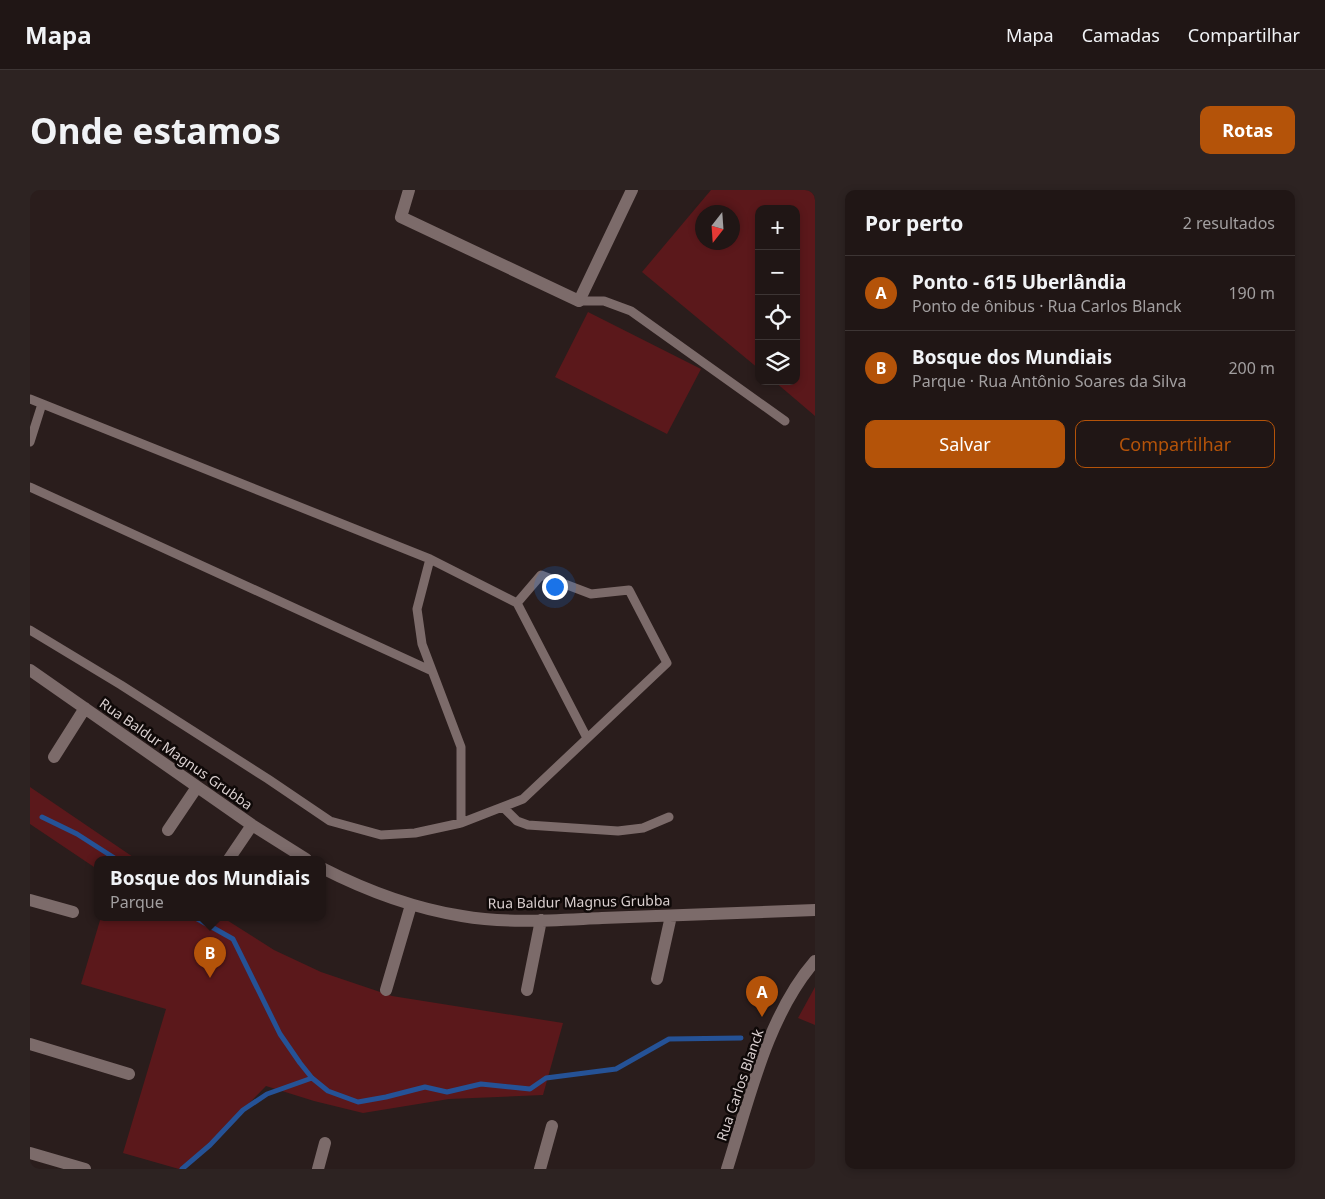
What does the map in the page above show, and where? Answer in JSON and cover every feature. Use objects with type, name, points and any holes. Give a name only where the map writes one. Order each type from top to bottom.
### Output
[{"type":"street","points":[[409,190],[401,217],[579,301],[632,190]]},
{"type":"street","name":"Rua Baldur Magnus Grubba","points":[[30,670],[252,825],[301,856]]},
{"type":"street","points":[[54,757],[85,708]]},
{"type":"street","points":[[168,830],[197,787]]},
{"type":"street","points":[[230,856],[252,825]]},
{"type":"street","name":"Rua Baldur Magnus Grubba","points":[[326,870],[359,886],[411,905],[464,916],[541,920],[815,910]]},
{"type":"street","points":[[30,900],[73,912]]},
{"type":"street","points":[[386,990],[411,905]]},
{"type":"street","points":[[657,979],[671,916]]},
{"type":"street","points":[[527,990],[541,920]]},
{"type":"street","name":"Rua Carlos Blanck","points":[[727,1169],[772,1034],[796,988],[815,961]]},
{"type":"street","points":[[30,1044],[129,1074]]},
{"type":"street","points":[[540,1169],[552,1126]]},
{"type":"street","points":[[318,1169],[325,1143]]},
{"type":"street","points":[[30,1153],[85,1169]]},
{"type":"lane","points":[[579,301],[604,301],[631,311],[785,420]]},
{"type":"lane","points":[[30,399],[430,559],[518,603],[587,738]]},
{"type":"lane","points":[[30,442],[42,404]]},
{"type":"lane","points":[[30,488],[432,671]]},
{"type":"lane","points":[[430,559],[417,609],[422,644],[461,748],[461,823]]},
{"type":"lane","points":[[30,630],[268,778],[330,821],[381,835],[415,833],[461,823],[523,799],[667,663],[629,590],[592,594],[541,575],[518,603]]},
{"type":"lane","points":[[503,806],[517,821],[528,825],[618,831],[644,828],[669,817]]},
{"type":"shaded area","points":[[711,190],[815,190],[815,416],[779,385],[800,385],[800,205],[755,205],[755,366],[642,272],[695,209],[695,250],[740,250],[740,205],[698,205]]},
{"type":"shaded area","points":[[588,312],[701,369],[667,434],[555,377]]},
{"type":"shaded area","points":[[30,787],[132,856],[94,856],[94,867],[30,824]]},
{"type":"shaded area","points":[[100,921],[228,921],[274,950],[321,972],[392,996],[563,1023],[543,1095],[449,1099],[363,1113],[314,1101],[266,1086],[185,1169],[179,1169],[123,1153],[166,1009],[81,984]]},
{"type":"shaded area","points":[[815,987],[815,1025],[798,1018]]},
{"type":"waterway","points":[[42,817],[77,834],[111,856]]},
{"type":"waterway","points":[[201,921],[233,939],[280,1034],[312,1078],[328,1091],[358,1102],[425,1087],[447,1092],[481,1084],[530,1089],[546,1078],[616,1069],[669,1039],[741,1038]]},
{"type":"waterway","points":[[182,1169],[210,1145],[243,1110],[267,1094],[312,1078]]},
{"type":"place","name":"Bosque dos Mundiais","points":[[210,978]]},
{"type":"place","name":"Ponto - 615 Uberlândia","points":[[762,1017]]}]
